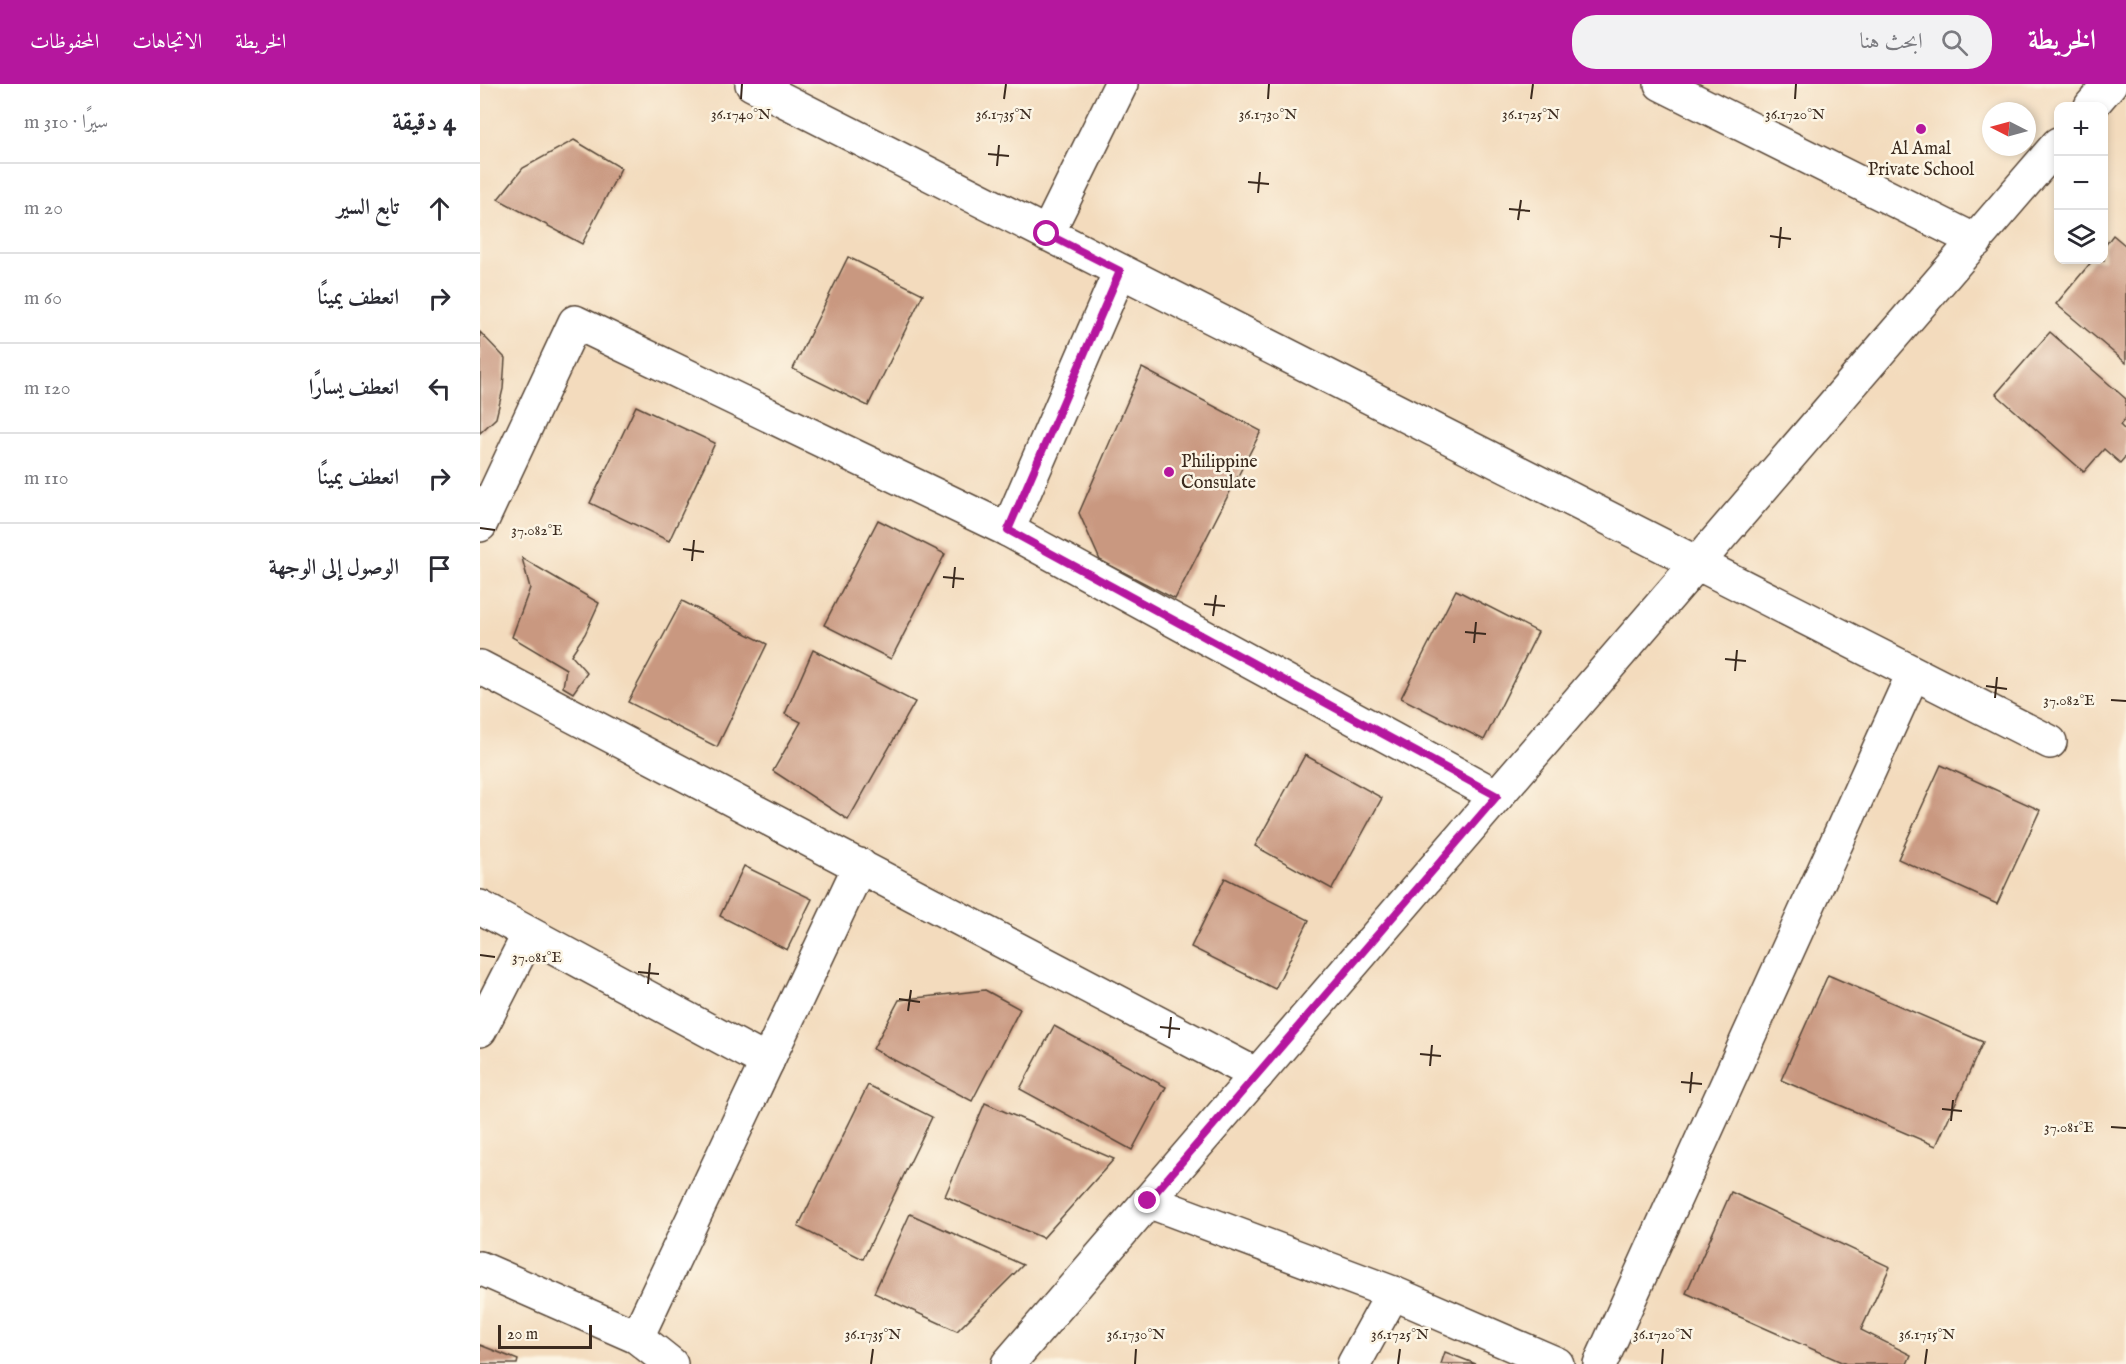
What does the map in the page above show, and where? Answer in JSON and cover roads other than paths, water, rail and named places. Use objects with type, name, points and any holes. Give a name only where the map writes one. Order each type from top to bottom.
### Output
[{"type":"street","points":[[1047,234],[1121,84]]},
{"type":"street","points":[[1661,84],[1976,241]]},
{"type":"street","points":[[2094,102],[2110,84]]},
{"type":"street","points":[[764,87],[1047,234],[2050,742]]},
{"type":"street","points":[[1008,1364],[2054,149]]},
{"type":"street","points":[[1008,530],[1120,271]]},
{"type":"street","points":[[480,525],[575,322],[1008,530],[1497,796]]},
{"type":"street","points":[[480,667],[1257,1075]]},
{"type":"street","points":[[1600,1364],[1914,674]]},
{"type":"street","points":[[638,1337],[860,865]]},
{"type":"street","points":[[480,907],[767,1062]]},
{"type":"street","points":[[480,1030],[529,934]]},
{"type":"street","points":[[1148,1201],[1392,1293],[1557,1364]]},
{"type":"street","points":[[480,1268],[638,1337],[670,1364]]},
{"type":"street","points":[[1354,1364],[1392,1293]]},
{"type":"place","name":"Al Amal Private School","points":[[1921,129]]},
{"type":"place","name":"Philippine Consulate","points":[[1169,472]]}]
